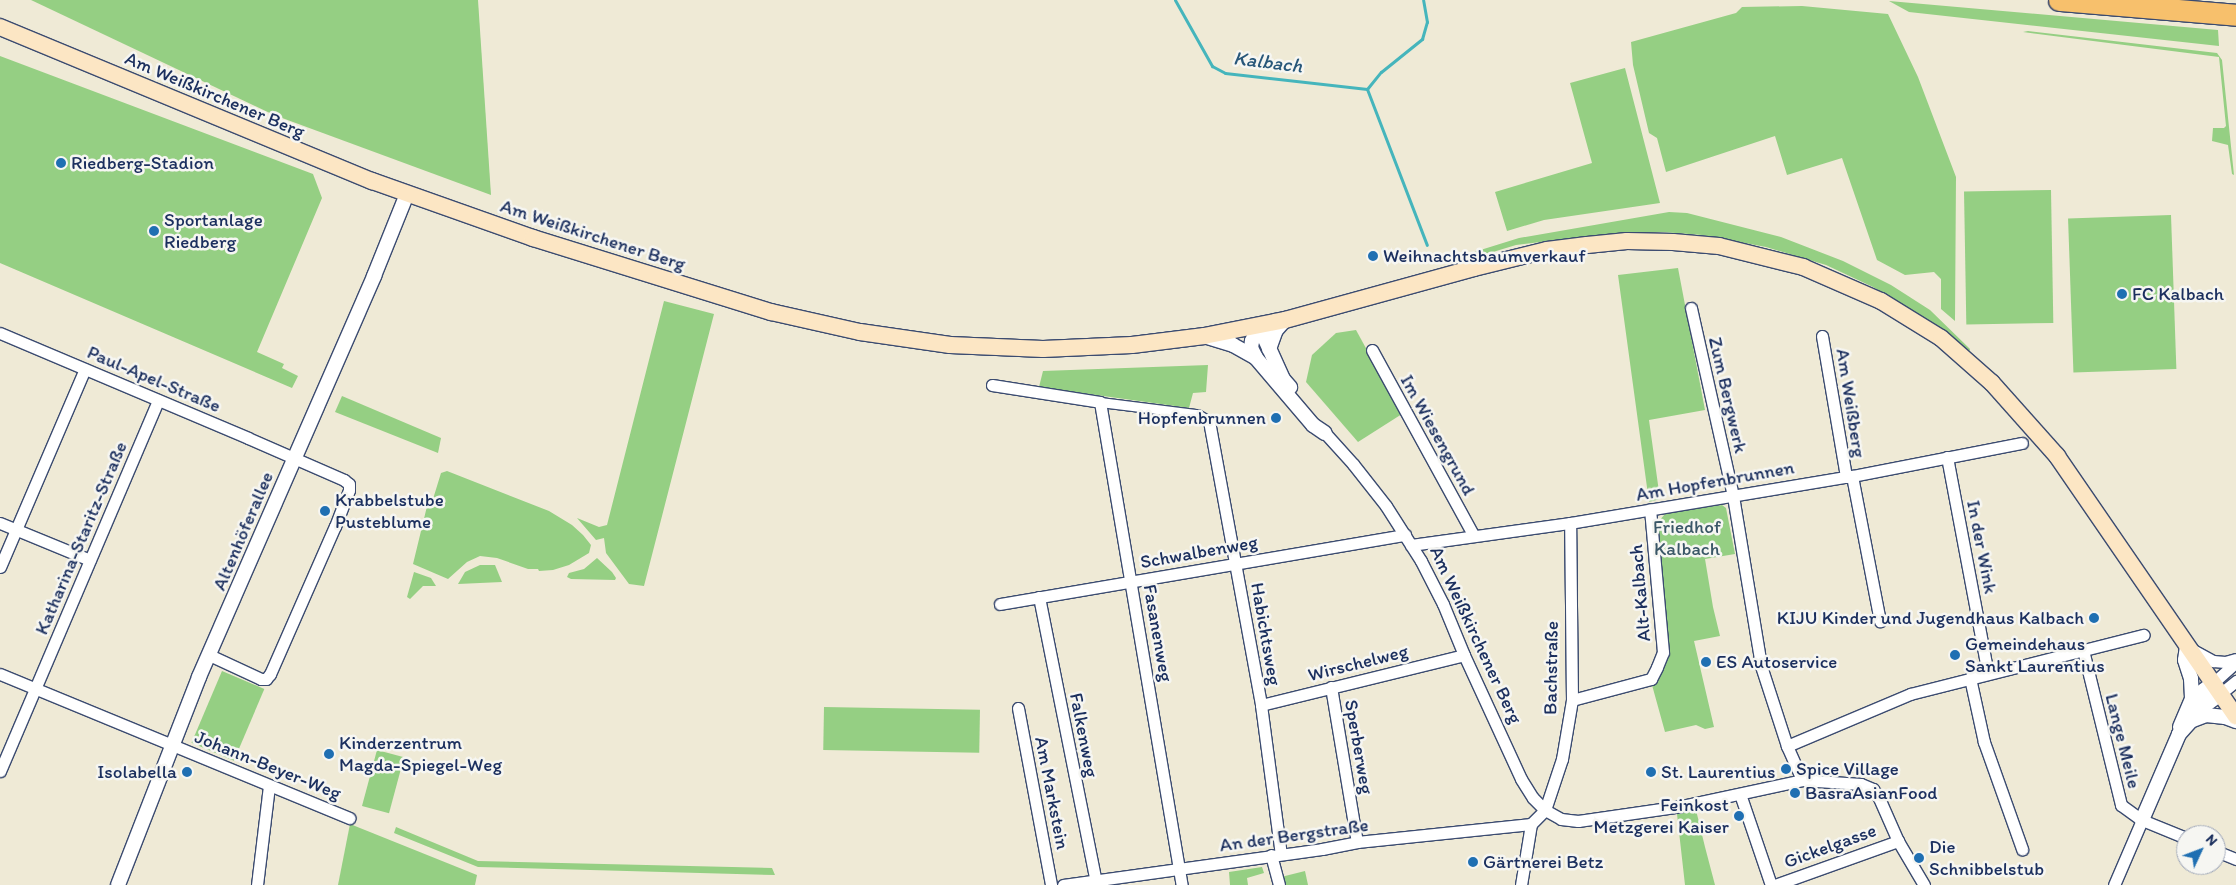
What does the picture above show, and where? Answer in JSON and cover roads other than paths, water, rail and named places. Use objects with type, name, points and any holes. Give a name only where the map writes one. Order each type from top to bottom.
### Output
[{"type":"highway","points":[[2059,0],[2236,15]]},
{"type":"main road","name":"Am Weißkirchener Berg","points":[[0,27],[264,138],[408,194],[712,295],[771,312],[860,332],[950,345],[1043,349],[1132,345],[1204,336],[1259,326]]},
{"type":"main road","points":[[1259,326],[1547,250],[1627,241],[1719,246],[1803,267],[1882,301],[1940,338],[1992,383],[2039,433],[2057,456],[2236,716]]},
{"type":"street","name":"Altenhöferallee","points":[[118,885],[172,745],[408,194]]},
{"type":"street","name":"Zum Bergwerk","points":[[1691,308],[1733,496],[1761,666],[1787,746],[1802,780]]},
{"type":"street","points":[[1269,349],[1276,330],[1285,320]]},
{"type":"street","name":"Am Weißkirchener Berg","points":[[1259,326],[1284,379],[1374,490],[1411,545],[1443,604],[1464,655],[1521,779],[1533,798],[1545,810]]},
{"type":"street","points":[[1256,358],[1251,348],[1259,326]]},
{"type":"street","name":"Paul-Apel-Straße","points":[[0,333],[294,458],[349,484],[349,490],[281,651],[262,682],[210,655]]},
{"type":"street","name":"Am Weißkirchener Berg","points":[[1204,336],[1234,345],[1256,358],[1312,426],[1326,433]]},
{"type":"street","name":"Am Weißberg","points":[[1822,336],[1880,621]]},
{"type":"street","name":"Im Wiesengrund","points":[[1372,350],[1474,536]]},
{"type":"street","points":[[0,568],[84,369]]},
{"type":"street","points":[[992,385],[1100,402],[1197,414],[1209,422]]},
{"type":"street","name":"Katharina-Staritz-Straße","points":[[0,771],[158,400]]},
{"type":"street","name":"Fasanenweg","points":[[1100,402],[1181,870],[1182,885]]},
{"type":"street","name":"Habichtsweg","points":[[1209,422],[1261,705],[1279,885]]},
{"type":"street","name":"Am Hopfenbrunnen","points":[[1411,545],[1650,510],[1849,476],[2022,443]]},
{"type":"street","name":"In der Wink","points":[[1947,457],[1988,673]]},
{"type":"street","name":"Alt-Kalbach","points":[[1572,700],[1651,679],[1657,667],[1663,652],[1650,510]]},
{"type":"street","points":[[0,523],[90,560]]},
{"type":"street","name":"Bachstraße","points":[[1545,810],[1562,759],[1572,700],[1570,523]]},
{"type":"street","name":"Schwalbenweg","points":[[1000,604],[1404,535]]},
{"type":"street","name":"Falkenweg","points":[[1039,597],[1096,880]]},
{"type":"street","points":[[1787,746],[1910,694],[2144,635]]},
{"type":"street","points":[[2114,885],[2179,734],[2181,722],[2192,699],[2191,678],[2185,660],[2187,646],[2213,661],[2236,661]]},
{"type":"street","name":"Lange Meile","points":[[2083,650],[2121,805],[2142,820],[2176,834]]},
{"type":"street","name":"Wirschelweg","points":[[1261,705],[1464,655]]},
{"type":"street","points":[[2179,734],[2203,707],[2236,661]]},
{"type":"street","name":"Johann-Beyer-Weg","points":[[0,674],[172,745],[227,763],[268,786],[350,818]]},
{"type":"street","points":[[1970,678],[1984,742],[2022,849]]},
{"type":"street","points":[[2192,699],[2236,681]]},
{"type":"street","name":"Sperberweg","points":[[1331,687],[1357,842]]},
{"type":"street","name":"Am Markstein","points":[[1018,708],[1051,885]]},
{"type":"street","points":[[2190,721],[2206,715],[2225,717],[2236,721]]},
{"type":"street","points":[[1519,884],[1531,824],[1545,810],[1561,819],[1578,821],[1675,807],[1802,780],[1861,784],[1873,789],[1898,841],[1924,885]]},
{"type":"street","points":[[256,885],[268,786]]},
{"type":"street","points":[[1740,794],[1773,885]]},
{"type":"street","name":"An der Bergstraße","points":[[1063,885],[1322,850],[1357,842],[1531,824]]},
{"type":"street","name":"Gickelgasse","points":[[1773,885],[1898,841]]},
{"type":"waterway","name":"Kalbach","points":[[1175,0],[1212,66],[1225,73],[1367,89],[1427,245]]},
{"type":"waterway","name":"Kalbach","points":[[1367,89],[1381,72],[1422,39],[1427,22],[1423,0]]},
{"type":"place","name":"Riedberg-Stadion","points":[[61,163]]},
{"type":"place","name":"Sportanlage Riedberg","points":[[154,231]]},
{"type":"place","name":"Weihnachtsbaumverkauf","points":[[1373,256]]},
{"type":"place","name":"FC Kalbach","points":[[2122,294]]},
{"type":"place","name":"Hopfenbrunnen","points":[[1276,418]]},
{"type":"place","name":"Krabbelstube Pusteblume","points":[[325,511]]},
{"type":"place","name":"KIJU Kinder und Jugendhaus Kalbach","points":[[2094,618]]},
{"type":"place","name":"Gemeindehaus Sankt Laurentius","points":[[1955,655]]},
{"type":"place","name":"ES Autoservice","points":[[1706,662]]},
{"type":"place","name":"Kinderzentrum Magda-Spiegel-Weg","points":[[329,754]]},
{"type":"place","name":"Spice Village","points":[[1786,769]]},
{"type":"place","name":"Isolabella","points":[[187,772]]},
{"type":"place","name":"St. Laurentius","points":[[1651,772]]},
{"type":"place","name":"BasraAsianFood","points":[[1795,793]]},
{"type":"place","name":"Feinkost Metzgerei Kaiser","points":[[1739,816]]},
{"type":"place","name":"Die Schnibbelstub","points":[[1919,858]]},
{"type":"place","name":"Gärtnerei Betz","points":[[1473,862]]},
{"type":"park label","name":"Friedhof Kalbach","points":[[1687,538]]}]
